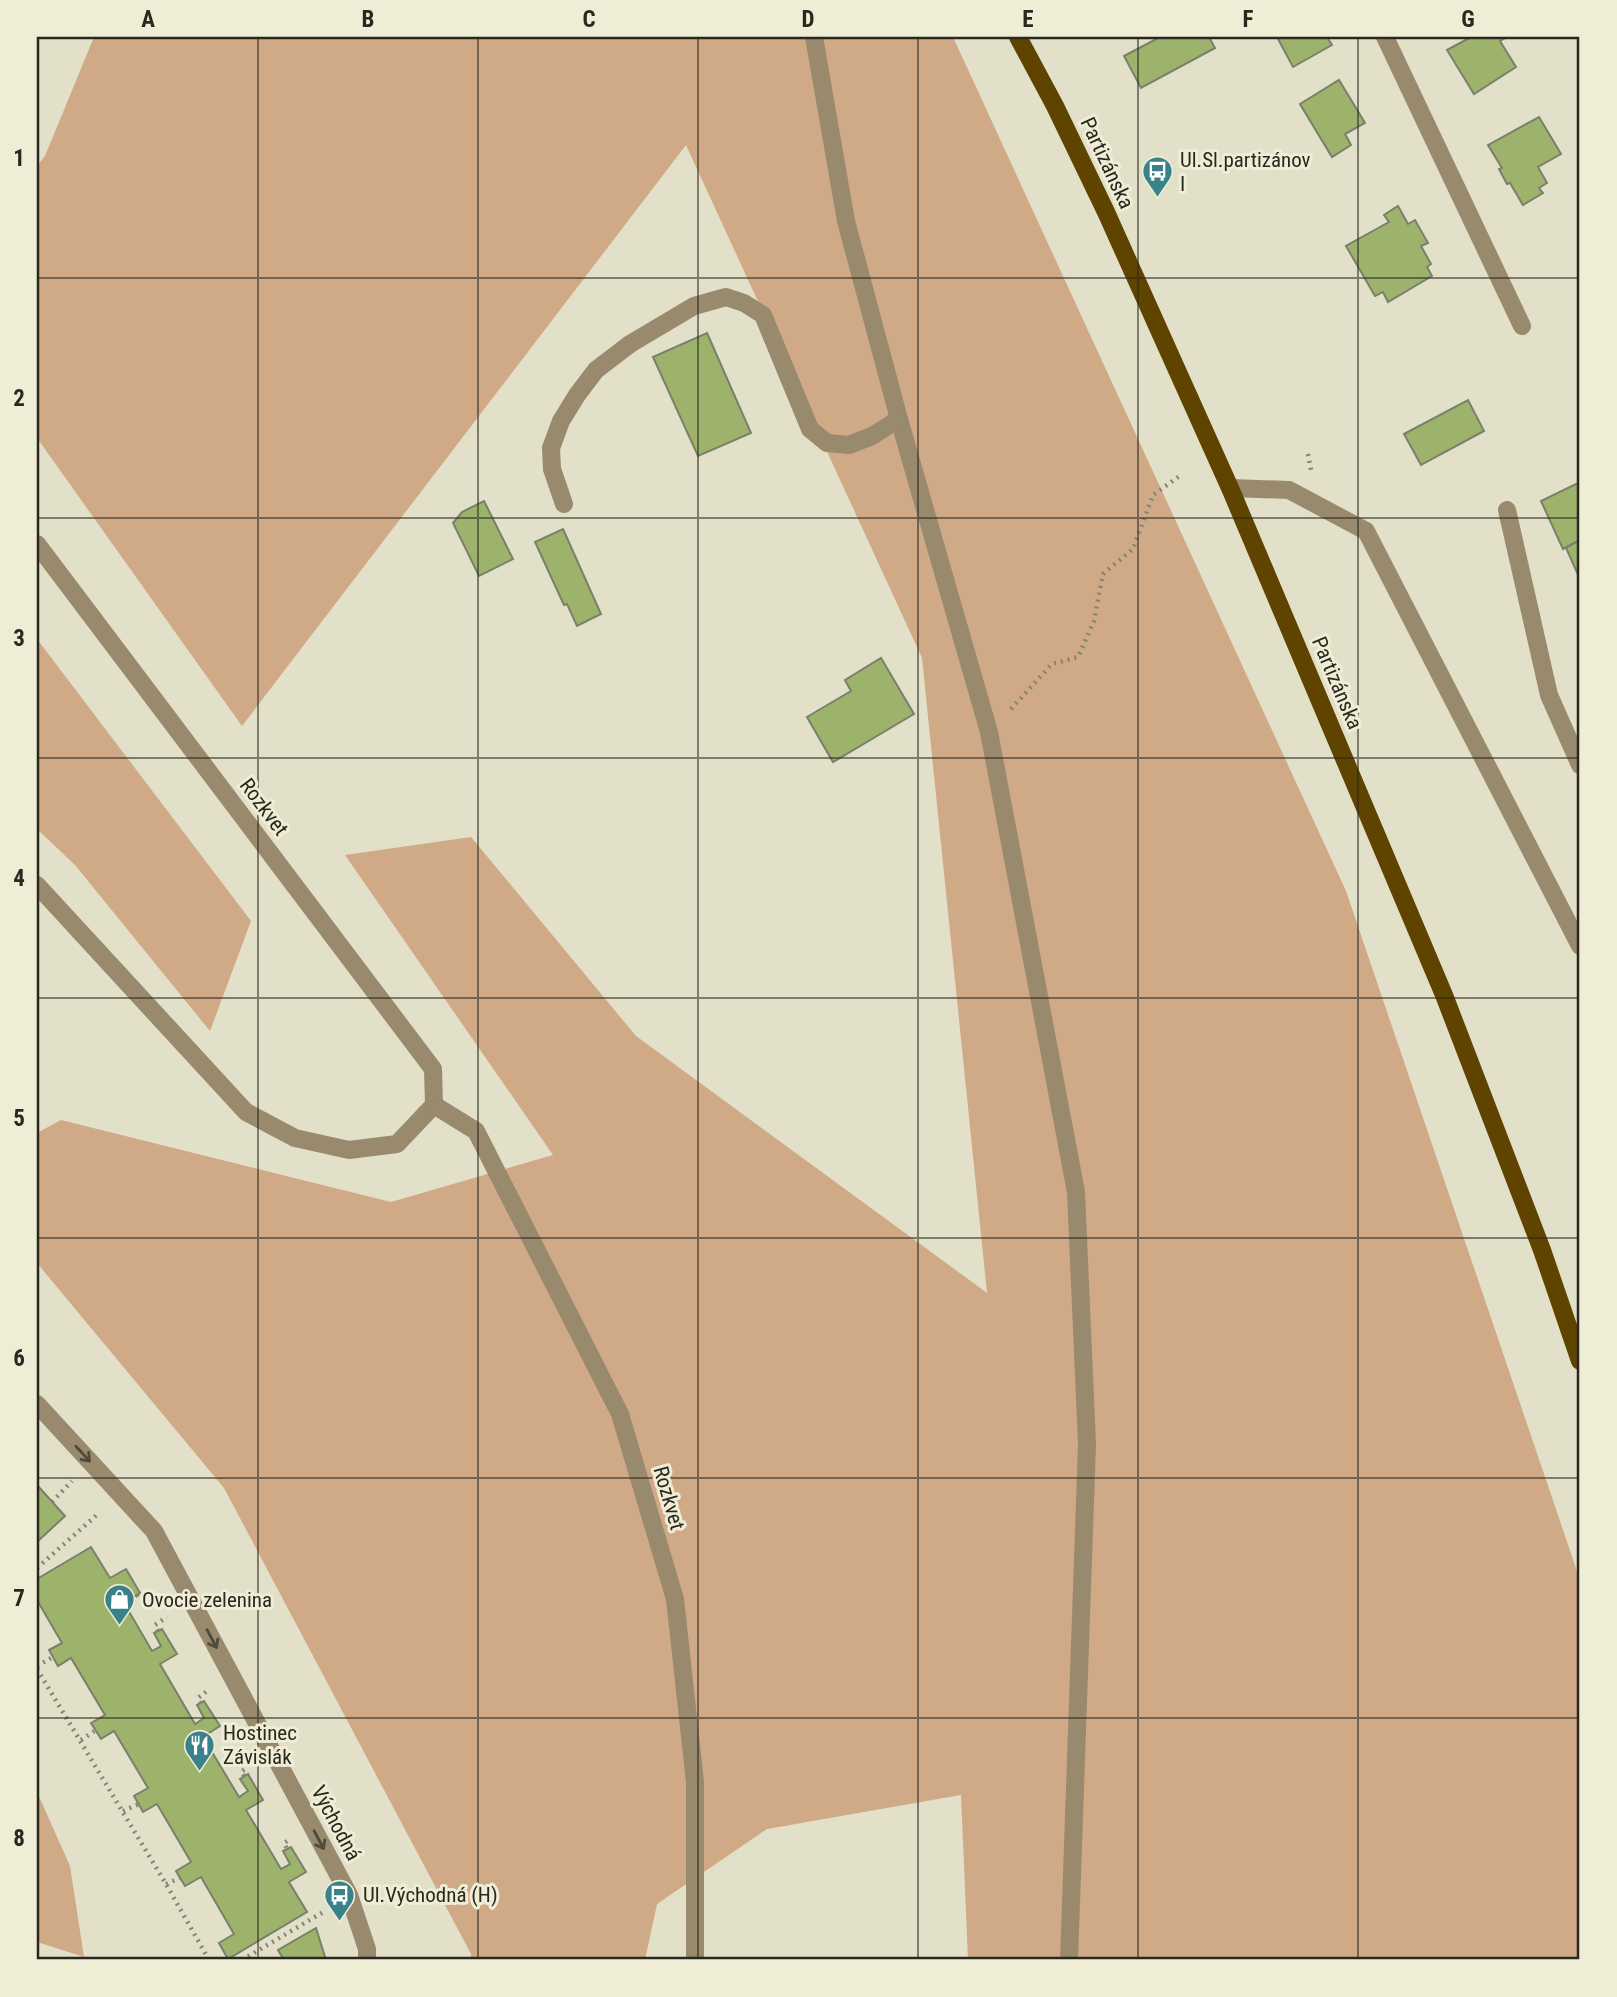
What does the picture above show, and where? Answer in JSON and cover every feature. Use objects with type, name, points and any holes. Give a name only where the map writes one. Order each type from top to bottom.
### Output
[{"type":"main road","name":"Partizánska","points":[[1018,37],[1106,212],[1230,488],[1444,995],[1542,1250],[1580,1360]]},
{"type":"street","points":[[814,37],[846,221],[899,419],[989,732],[1076,1192],[1087,1444],[1069,1960]]},
{"type":"street","points":[[1385,37],[1522,326]]},
{"type":"street","points":[[564,504],[552,469],[551,448],[561,421],[596,370],[631,344],[694,306],[726,297],[744,303],[762,315],[810,429],[827,443],[849,445],[872,436],[899,419]]},
{"type":"street","points":[[1230,488],[1289,490],[1366,531],[1580,946]]},
{"type":"street","points":[[1507,510],[1549,695],[1580,765]]},
{"type":"street","name":"Rozkvet","points":[[37,544],[433,1069],[434,1105],[476,1131],[620,1414],[675,1599],[695,1782],[695,1960]]},
{"type":"street","points":[[37,885],[246,1112],[295,1138],[349,1150],[397,1144],[434,1105]]},
{"type":"street","name":"Východná","points":[[37,1404],[154,1531],[349,1895],[367,1949],[366,1960]]},
{"type":"path","points":[[989,732],[1052,664],[1078,657],[1094,621],[1103,574],[1133,549],[1153,495],[1181,475]]},
{"type":"path","points":[[52,1502],[72,1481]]},
{"type":"path","points":[[37,1568],[100,1511]]},
{"type":"path","points":[[137,1595],[140,1599],[152,1592]]},
{"type":"path","points":[[158,1630],[155,1625],[167,1617]]},
{"type":"path","points":[[53,1657],[37,1667],[209,1960]]},
{"type":"path","points":[[201,1703],[198,1698],[209,1690]]},
{"type":"path","points":[[81,1740],[96,1730]]},
{"type":"path","points":[[244,1776],[241,1772],[252,1765]]},
{"type":"path","points":[[123,1811],[139,1804]]},
{"type":"path","points":[[166,1884],[180,1878]]},
{"type":"path","points":[[242,1960],[334,1906]]},
{"type":"shaded area","points":[[94,37],[953,37],[1346,891],[1580,1580],[1580,1960],[968,1960],[961,1795],[767,1829],[657,1904],[645,1960],[470,1960],[471,1954],[224,1488],[37,1263],[37,1133],[61,1120],[391,1202],[553,1155],[345,855],[471,837],[636,1036],[987,1293],[922,658],[686,145],[242,726],[37,438],[37,166],[45,156]]},
{"type":"shaded area","points":[[37,639],[251,921],[210,1031],[75,865],[37,829]]},
{"type":"shaded area","points":[[37,1792],[70,1866],[84,1957],[37,1942]]},
{"type":"building","points":[[1160,37],[1209,37],[1215,48],[1141,88],[1124,56]]},
{"type":"building","points":[[1277,37],[1327,37],[1332,45],[1293,67]]},
{"type":"building","points":[[1471,37],[1507,37],[1500,41],[1516,67],[1474,94],[1447,50]]},
{"type":"building","points":[[1339,80],[1365,123],[1345,134],[1351,145],[1332,157],[1300,104]]},
{"type":"building","points":[[1539,117],[1561,154],[1538,167],[1547,183],[1539,188],[1543,193],[1523,205],[1510,183],[1507,184],[1499,169],[1502,168],[1488,145]]},
{"type":"building","points":[[1398,206],[1408,224],[1415,220],[1428,243],[1421,246],[1431,264],[1427,267],[1432,276],[1388,302],[1383,292],[1375,296],[1346,246],[1389,222],[1384,215]]},
{"type":"building","points":[[707,333],[751,433],[698,456],[653,357]]},
{"type":"building","points":[[1468,400],[1484,431],[1421,465],[1404,434]]},
{"type":"building","points":[[1580,482],[1580,540],[1563,549],[1541,501]]},
{"type":"building","points":[[484,501],[513,559],[479,576],[453,523],[462,512]]},
{"type":"building","points":[[563,529],[601,614],[577,626],[567,604],[564,605],[535,542]]},
{"type":"building","points":[[1580,540],[1580,579],[1566,548]]},
{"type":"building","points":[[881,658],[914,714],[833,762],[807,717],[851,691],[845,680]]},
{"type":"building","points":[[37,1485],[65,1516],[37,1542]]},
{"type":"building","points":[[91,1547],[110,1578],[126,1569],[140,1593],[133,1597],[126,1586],[117,1591],[152,1651],[161,1646],[154,1633],[162,1629],[177,1654],[160,1664],[195,1724],[204,1718],[197,1705],[204,1701],[220,1726],[203,1737],[239,1797],[248,1791],[240,1779],[248,1774],[263,1800],[246,1810],[281,1869],[290,1864],[283,1851],[291,1847],[306,1872],[289,1882],[307,1912],[228,1959],[219,1943],[234,1934],[201,1877],[185,1886],[176,1871],[191,1862],[157,1804],[143,1812],[134,1796],[148,1788],[114,1731],[101,1739],[91,1723],[105,1715],[71,1658],[58,1666],[49,1650],[62,1643],[37,1600],[37,1579]]},
{"type":"building","points":[[316,1928],[326,1960],[284,1960],[278,1950]]},
{"type":"place","name":"Ul.Sl.partizánov I","points":[[1157,199]]},
{"type":"place","name":"Ovocie zelenina","points":[[119,1627]]},
{"type":"place","name":"Hostinec Závislák","points":[[200,1772]]},
{"type":"place","name":"Ul.Východná (H)","points":[[340,1922]]}]
